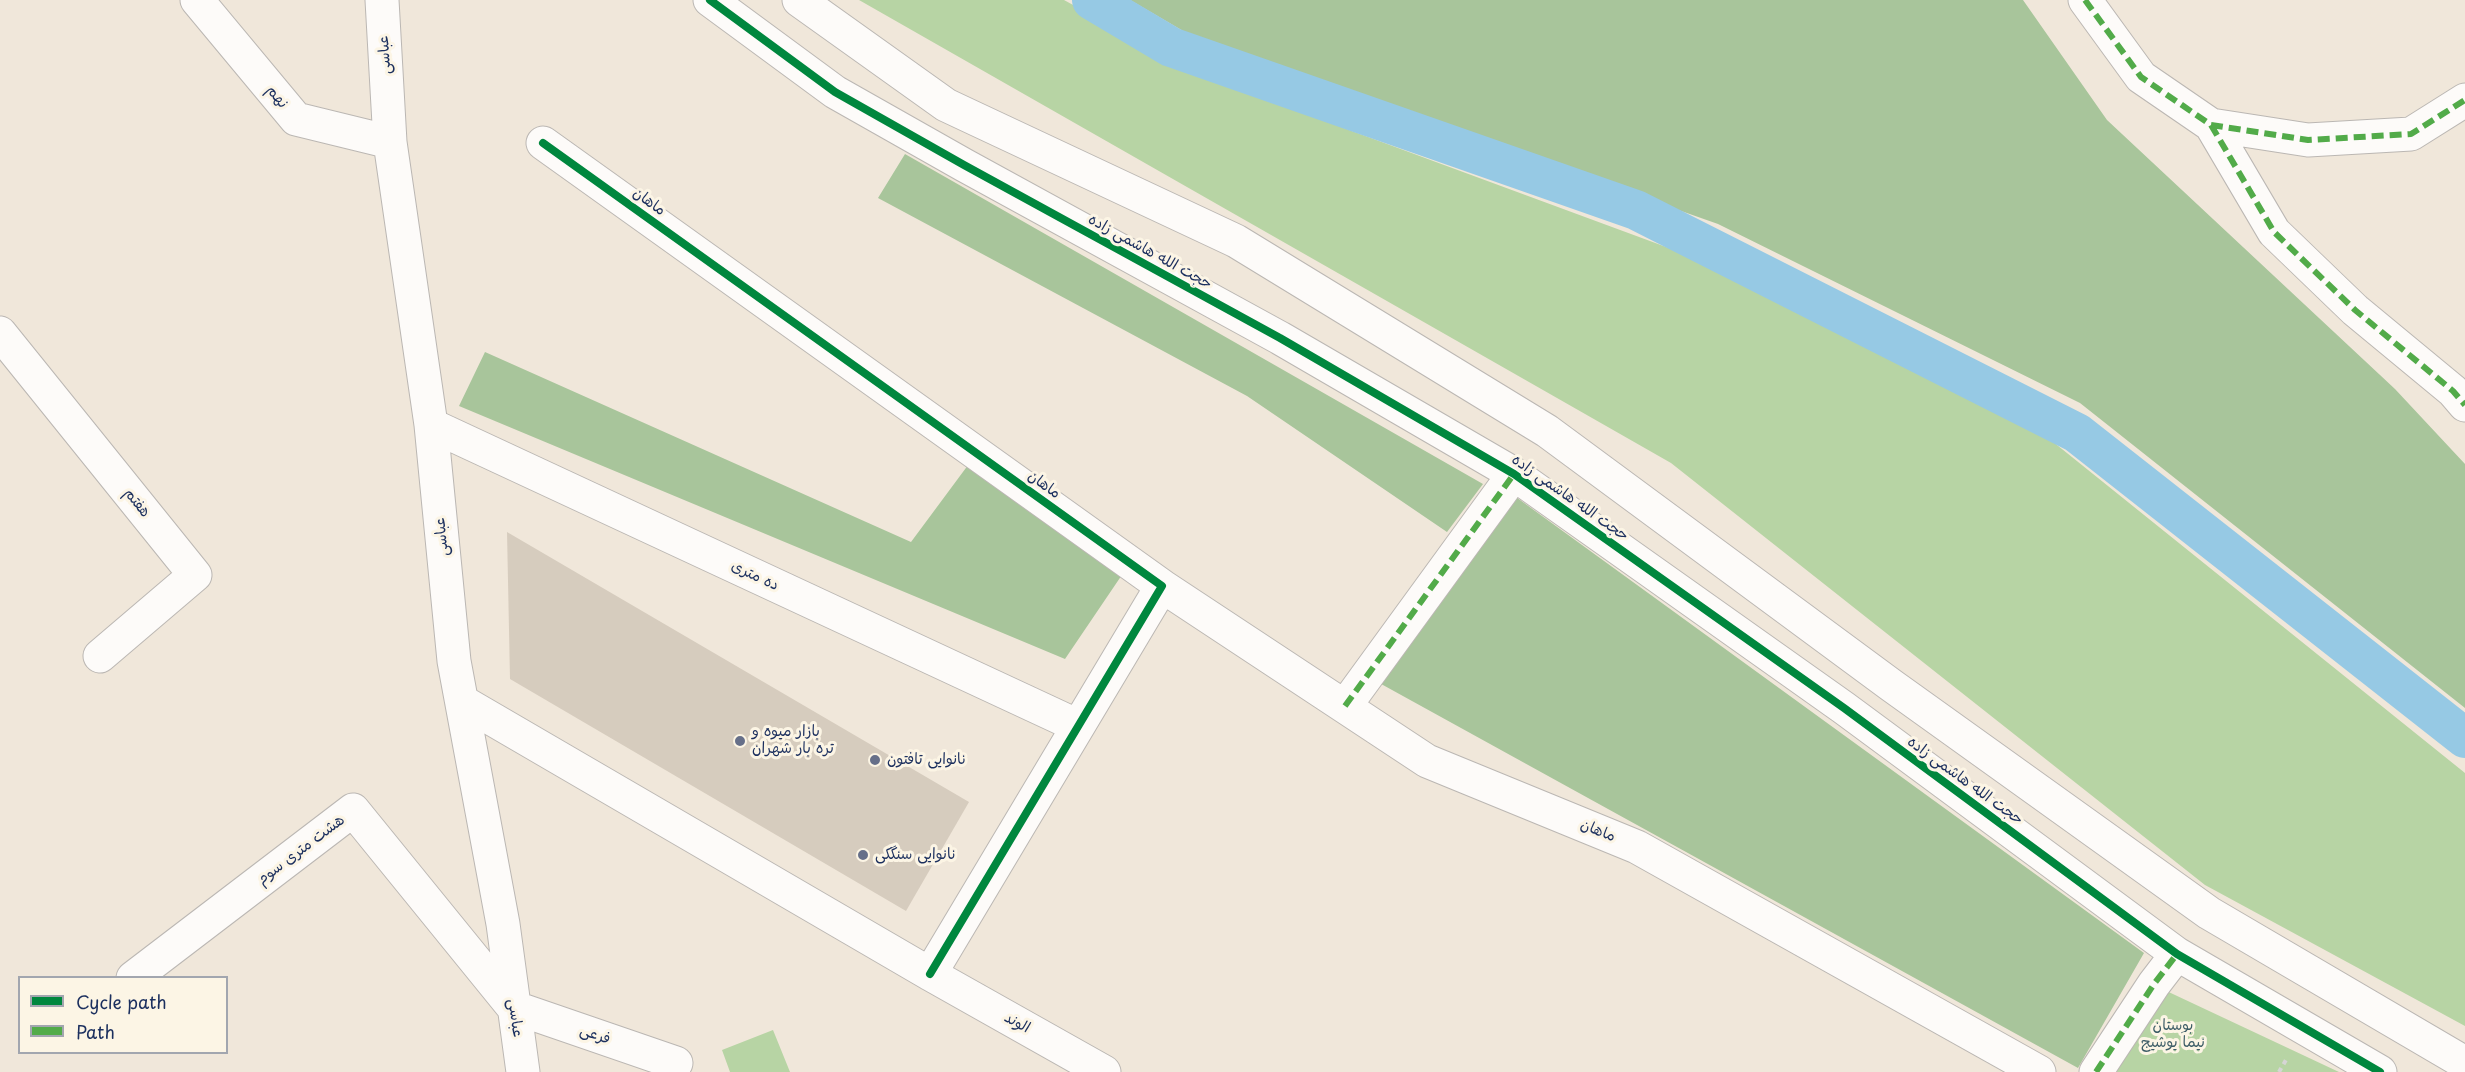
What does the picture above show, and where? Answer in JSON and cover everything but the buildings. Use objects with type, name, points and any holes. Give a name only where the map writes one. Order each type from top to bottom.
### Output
[{"type":"street","name":"نهم","points":[[197,0],[296,119],[390,142]]},
{"type":"street","name":"عباسی","points":[[382,0],[390,142],[431,425],[454,661],[502,924],[524,1072]]},
{"type":"street","name":"حجت الله هاشمی زاده","points":[[710,0],[835,92],[1280,338],[1514,474],[1844,708],[2177,954],[2380,1072]]},
{"type":"street","points":[[799,0],[946,105],[1236,241],[1547,431],[1891,685],[2209,913],[2465,1063]]},
{"type":"street","points":[[2085,0],[2140,77],[2211,125],[2308,140],[2411,134],[2465,99]]},
{"type":"street","points":[[2211,125],[2274,232],[2355,310],[2454,391],[2465,405]]},
{"type":"street","name":"ماهان","points":[[543,143],[1162,586],[1427,760],[1637,847],[2039,1072]]},
{"type":"street","name":"هفتم","points":[[0,333],[195,575],[100,656]]},
{"type":"street","name":"ده متری","points":[[431,425],[1078,726]]},
{"type":"street","points":[[1345,706],[1514,474]]},
{"type":"street","points":[[930,974],[1162,586]]},
{"type":"street","name":"الوند","points":[[463,702],[930,974],[1104,1072]]},
{"type":"street","name":"هشت متری سوم","points":[[136,976],[353,810],[513,1007]]},
{"type":"street","points":[[2096,1072],[2154,984],[2177,954]]},
{"type":"street","name":"فرعی","points":[[513,1007],[676,1063]]},
{"type":"green space","points":[[859,0],[1064,0],[1203,76],[1696,258],[2052,441],[2465,773],[2465,1026],[2205,885],[1671,463]]},
{"type":"green space","points":[[1130,0],[2023,0],[2107,120],[2395,389],[2465,464],[2465,708],[2080,403],[1718,224],[1202,42]]},
{"type":"green space","points":[[905,154],[1483,484],[1447,532],[1247,396],[878,198]]},
{"type":"green space","points":[[485,352],[911,542],[977,453],[1130,563],[1065,659],[459,406]]},
{"type":"green space","points":[[1509,492],[2144,953],[2078,1068],[1363,674]]},
{"type":"green space","name":"بوستان نیما یوشیج","points":[[2158,987],[2339,1072],[2100,1072]]},
{"type":"green space","points":[[773,1030],[790,1072],[730,1072],[722,1050]]},
{"type":"waterway","points":[[1092,0],[1171,47],[1636,210],[2077,433],[2465,738]]},
{"type":"marked path","points":[[2085,0],[2141,77],[2211,125],[2308,140],[2411,134],[2465,100]]},
{"type":"marked path","points":[[2211,125],[2274,232],[2355,310],[2453,391],[2465,405]]},
{"type":"marked path","points":[[1345,706],[1514,474]]},
{"type":"marked path","points":[[2096,1072],[2154,984],[2177,954]]},
{"type":"cycle path","points":[[710,0],[835,92],[1280,338],[1514,474],[1844,708],[2177,954],[2380,1072]]},
{"type":"cycle path","points":[[543,143],[1162,586],[930,974]]},
{"type":"place","name":"بازار میوه و تره بار شهران","points":[[740,741]]},
{"type":"place","name":"نانوایی تافتون","points":[[875,760]]},
{"type":"place","name":"نانوایی سنگکی","points":[[863,855]]}]
